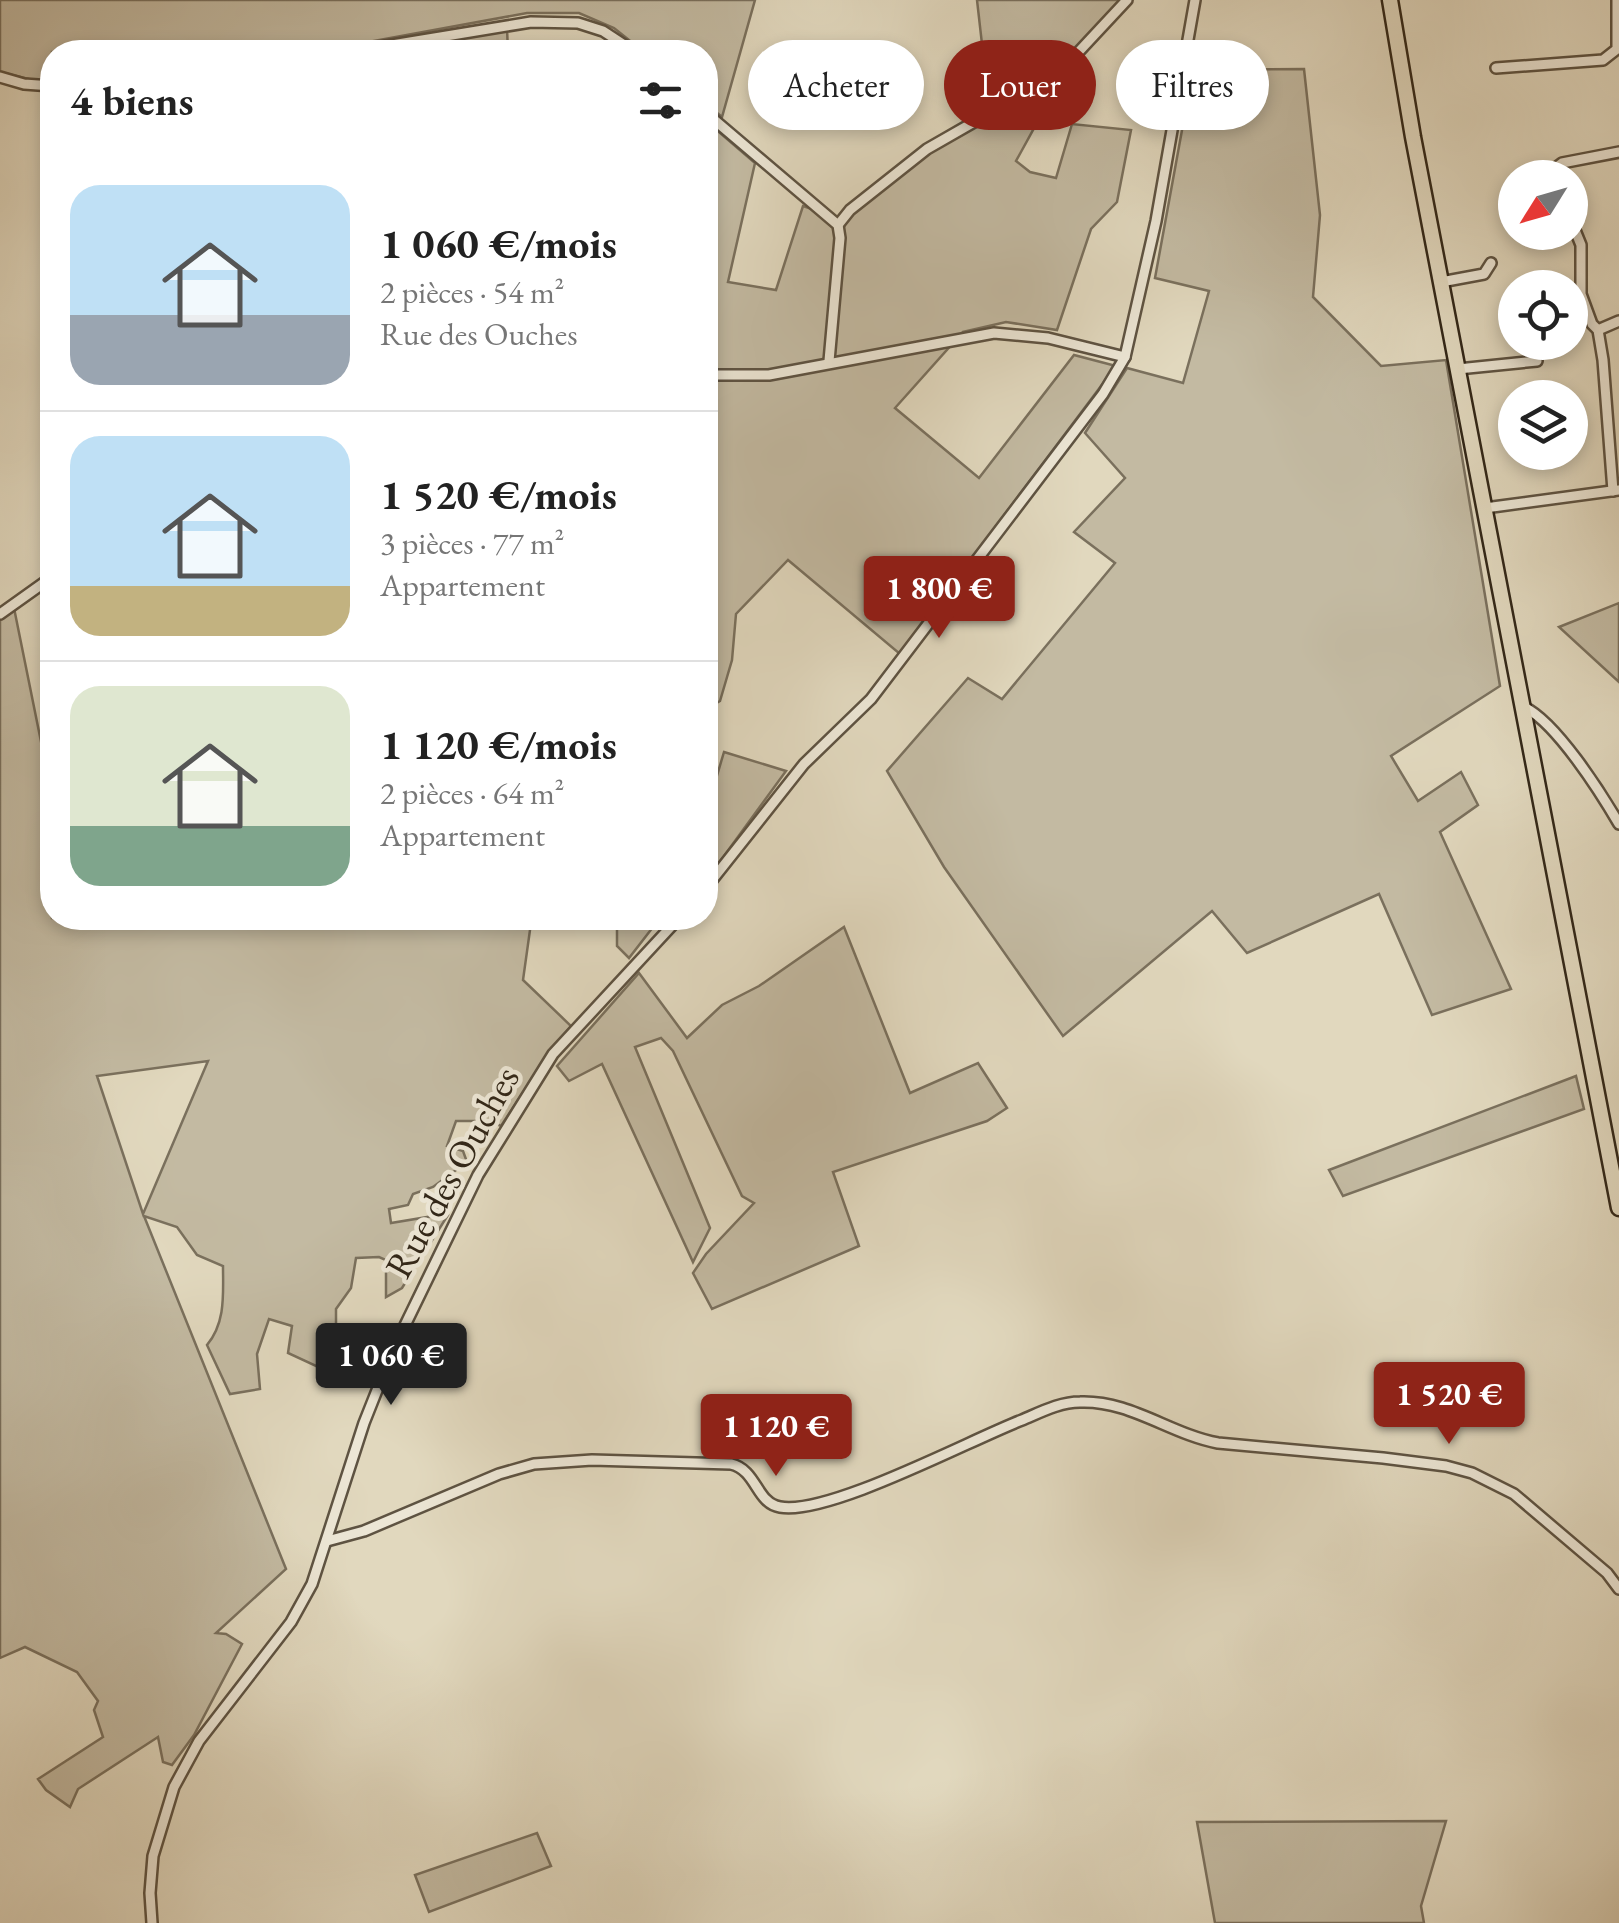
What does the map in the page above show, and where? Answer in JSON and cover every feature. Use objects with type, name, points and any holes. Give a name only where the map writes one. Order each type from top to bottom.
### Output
[{"type":"main road","points":[[1390,0],[1619,1208]]},
{"type":"street","points":[[838,225],[850,210],[927,149],[1058,74],[1127,0]]},
{"type":"street","points":[[718,873],[804,764],[871,699],[1103,394],[1125,357],[1156,221],[1195,0]]},
{"type":"street","points":[[1496,68],[1603,60],[1617,49],[1618,0]]},
{"type":"street","points":[[421,40],[530,22],[578,23],[617,40]]},
{"type":"street","points":[[0,77],[40,85]]},
{"type":"street","points":[[718,123],[838,225],[829,362]]},
{"type":"street","points":[[1578,160],[1619,152]]},
{"type":"street","points":[[1484,508],[1616,490],[1614,437],[1598,330],[1581,294],[1581,250]]},
{"type":"street","points":[[1441,282],[1484,274],[1491,263]]},
{"type":"street","points":[[1598,330],[1619,322]]},
{"type":"street","points":[[718,376],[769,375],[994,333],[1048,338],[1125,357]]},
{"type":"street","points":[[1458,368],[1537,361]]},
{"type":"street","points":[[0,614],[40,586]]},
{"type":"street","points":[[1522,707],[1536,714],[1588,774],[1619,824]]},
{"type":"street","name":"Rue des Ouches","points":[[152,1923],[153,1856],[167,1802],[181,1771],[210,1727],[291,1622],[312,1584],[364,1423],[393,1350],[478,1175],[553,1054],[668,930]]},
{"type":"street","points":[[327,1540],[364,1531],[510,1470],[562,1460],[731,1464],[750,1474],[773,1506],[803,1506],[853,1493],[1005,1426],[1077,1402],[1106,1403],[1218,1444],[1383,1458],[1472,1473],[1514,1494],[1607,1573],[1619,1589]]},
{"type":"shaded area","points":[[0,0],[755,0],[722,117],[718,114],[718,40],[629,40],[614,28],[579,13],[527,13],[380,40],[40,40],[40,82],[0,72]]},
{"type":"shaded area","points":[[977,0],[1123,0],[1084,40],[982,40]]},
{"type":"shaded area","points":[[507,28],[508,40],[446,40]]},
{"type":"shaded area","points":[[1269,69],[1304,69],[1320,215],[1313,297],[1381,366],[1446,360],[1500,686],[1391,756],[1418,801],[1461,772],[1478,805],[1440,832],[1511,989],[1432,1015],[1379,894],[1247,953],[1212,911],[1063,1036],[944,867],[887,771],[968,678],[1002,699],[1115,563],[1074,532],[1125,478],[1085,433],[1127,368],[1183,383],[1209,291],[1155,278],[1182,130],[1269,130]]},
{"type":"shaded area","points":[[1096,126],[1131,130],[1117,202],[1091,229],[1057,330],[1006,322],[963,332],[895,408],[979,478],[1074,355],[1116,366],[900,654],[788,560],[736,614],[732,660],[718,702],[718,131],[755,163],[728,282],[776,290],[803,206],[842,219],[923,155],[970,130],[1033,130],[1016,161],[1030,172],[1056,178],[1070,130],[1096,130]]},
{"type":"shaded area","points":[[1619,603],[1619,682],[1559,627]]},
{"type":"shaded area","points":[[14,608],[40,737],[40,930],[530,930],[523,980],[571,1026],[501,1126],[489,1121],[456,1121],[447,1146],[463,1151],[467,1162],[433,1187],[413,1194],[408,1205],[389,1209],[391,1223],[433,1216],[439,1207],[448,1215],[402,1288],[386,1297],[386,1260],[356,1258],[351,1288],[336,1309],[336,1328],[320,1343],[321,1360],[316,1366],[288,1353],[292,1326],[269,1319],[257,1354],[260,1389],[230,1394],[207,1345],[218,1327],[223,1266],[197,1255],[177,1227],[144,1216],[286,1569],[216,1633],[242,1644],[194,1735],[172,1765],[163,1762],[158,1737],[78,1789],[70,1807],[46,1790],[38,1779],[103,1737],[94,1710],[98,1701],[77,1672],[25,1647],[0,1658],[0,620]],"holes":[[[208,1061],[143,1214],[97,1076]]]},
{"type":"shaded area","points":[[724,752],[786,771],[718,864],[718,772]]},
{"type":"shaded area","points":[[844,927],[910,1093],[978,1063],[1007,1108],[987,1121],[833,1172],[859,1246],[712,1309],[693,1273],[754,1203],[742,1196],[673,1051],[661,1038],[635,1047],[710,1228],[693,1262],[602,1064],[569,1081],[557,1066],[639,973],[687,1038],[722,1005],[759,986]]},
{"type":"shaded area","points":[[617,930],[651,930],[629,958],[617,946]]},
{"type":"shaded area","points":[[1576,1076],[1584,1109],[1343,1196],[1329,1170]]},
{"type":"shaded area","points":[[1446,1821],[1421,1906],[1424,1923],[1215,1923],[1197,1822]]},
{"type":"shaded area","points":[[537,1833],[551,1866],[429,1912],[415,1875]]}]
